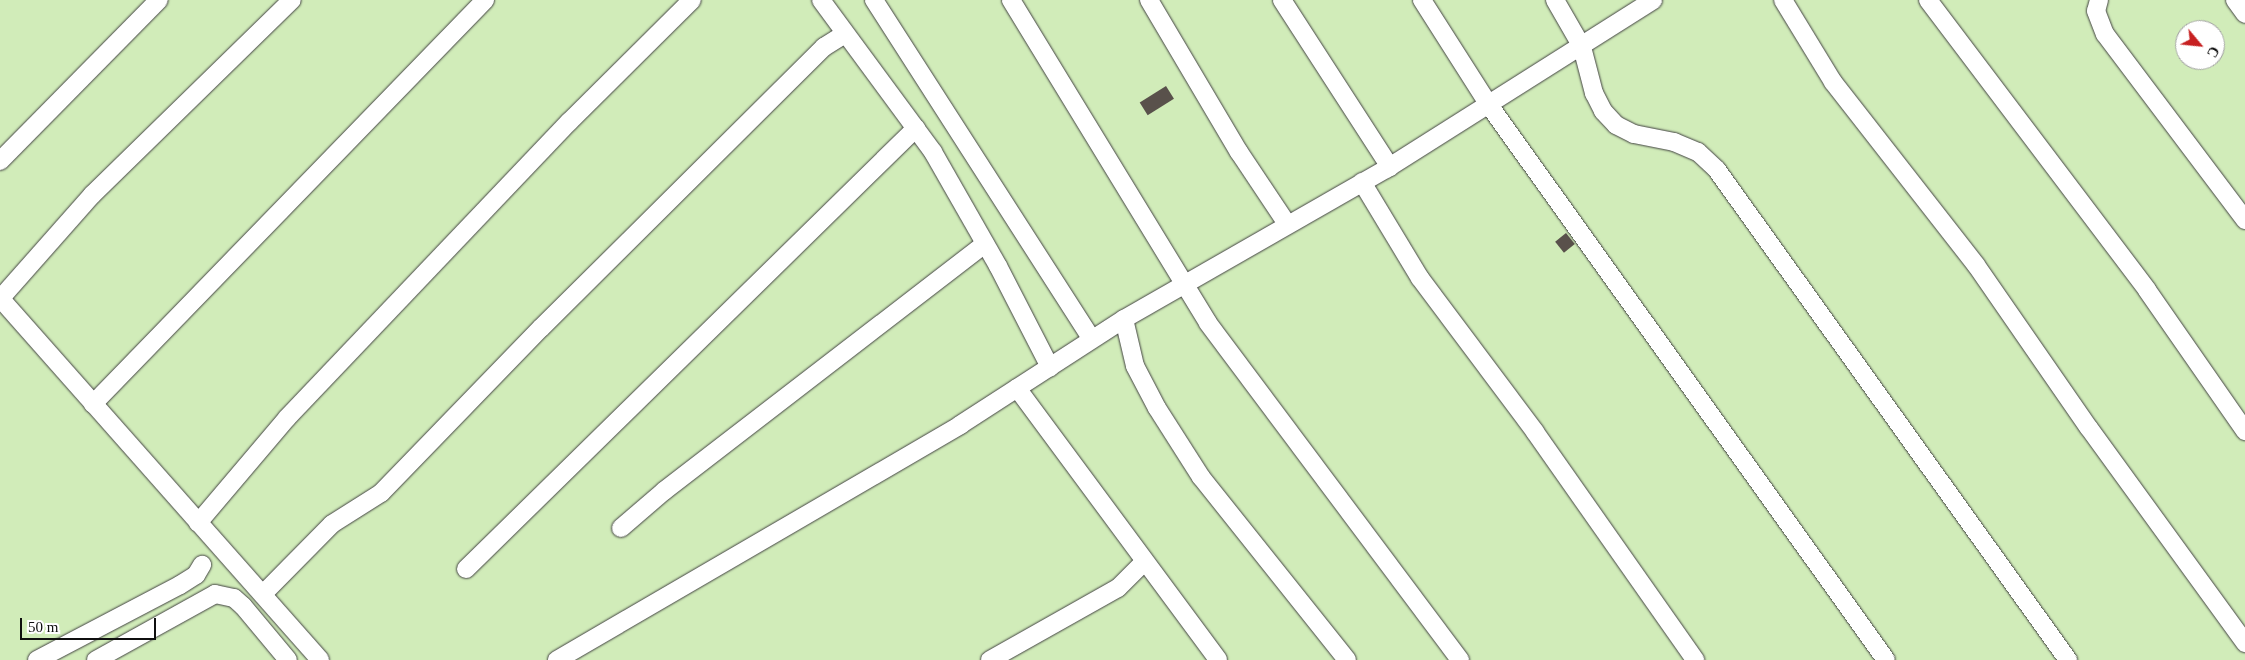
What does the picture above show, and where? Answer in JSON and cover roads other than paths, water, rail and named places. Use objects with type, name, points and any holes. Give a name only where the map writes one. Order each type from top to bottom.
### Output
[{"type":"street","points":[[0,161],[159,0]]},
{"type":"street","points":[[292,0],[92,195],[0,298],[320,660]]},
{"type":"street","points":[[93,404],[485,0]]},
{"type":"street","points":[[198,523],[287,418],[569,122],[692,0]]},
{"type":"street","points":[[821,0],[916,128],[985,244],[1050,367]]},
{"type":"street","points":[[874,0],[1092,339]]},
{"type":"street","points":[[1011,0],[1125,191],[1186,283],[1208,324],[1460,660]]},
{"type":"street","points":[[1148,0],[1239,152],[1287,224]]},
{"type":"street","points":[[1282,0],[1390,167]]},
{"type":"street","points":[[1422,0],[1489,105],[1886,660]]},
{"type":"street","points":[[1555,0],[1582,47],[1594,93],[1603,110],[1616,124],[1634,134],[1674,142],[1698,152],[1717,170],[2068,660]]},
{"type":"street","points":[[557,660],[960,425],[1124,319],[1287,224],[1390,167],[1582,47],[1653,0]]},
{"type":"street","points":[[1783,0],[1833,82],[1976,265],[2094,436],[2245,643]]},
{"type":"street","points":[[1928,0],[2147,290],[2245,431]]},
{"type":"street","points":[[2099,0],[2096,11],[2105,34],[2245,220]]},
{"type":"street","points":[[2234,0],[2245,14]]},
{"type":"street","points":[[263,594],[332,524],[381,493],[541,328],[824,47],[845,34]]},
{"type":"street","points":[[466,569],[916,128]]},
{"type":"street","points":[[1362,182],[1420,278],[1535,432],[1695,660]]},
{"type":"street","points":[[621,528],[664,491],[985,244]]},
{"type":"street","points":[[1124,319],[1135,366],[1157,408],[1201,477],[1347,660]]},
{"type":"street","points":[[1017,388],[1218,660]]},
{"type":"street","points":[[990,660],[1118,588],[1144,562]]},
{"type":"street","points":[[37,660],[180,585],[196,575],[202,565]]},
{"type":"street","points":[[96,660],[215,594],[234,598],[243,606],[288,660]]}]
